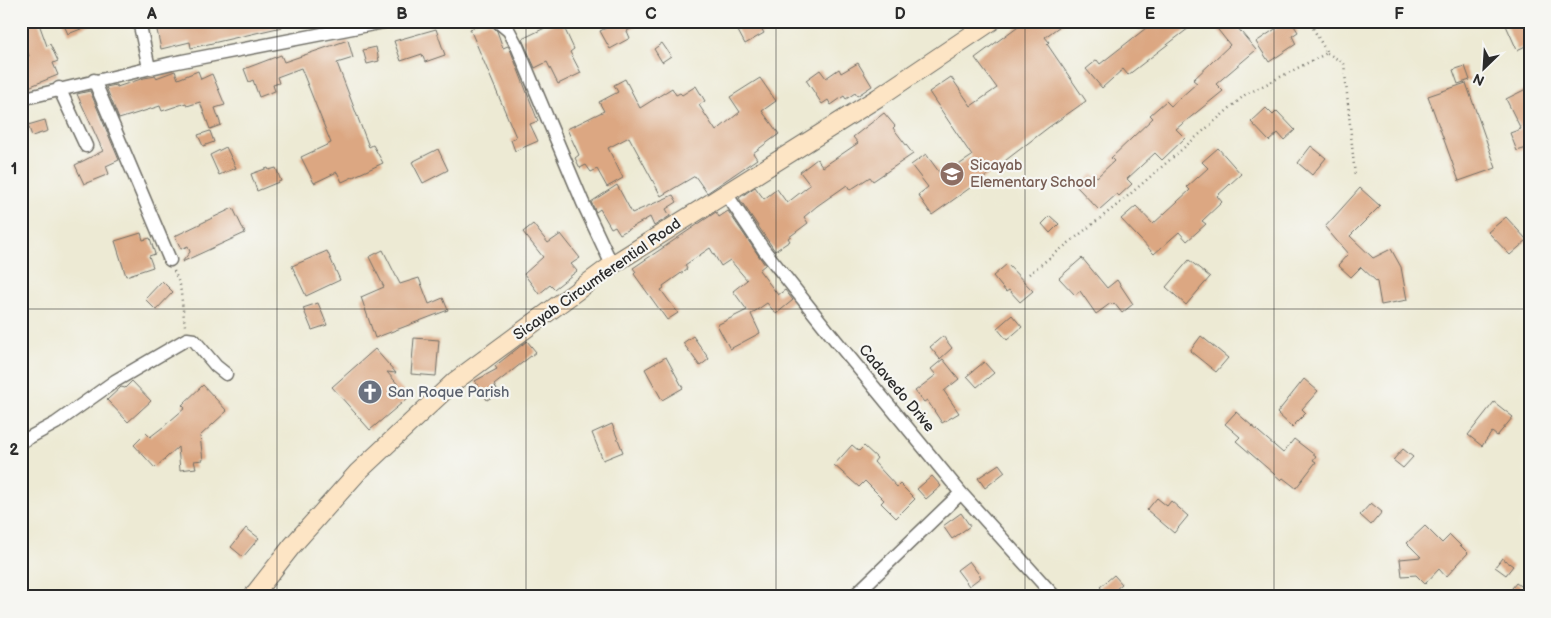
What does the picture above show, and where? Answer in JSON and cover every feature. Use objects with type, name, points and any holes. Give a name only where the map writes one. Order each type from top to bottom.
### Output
[{"type":"street","points":[[139,21],[149,68]]},
{"type":"street","points":[[21,98],[149,68],[389,21]]},
{"type":"street","points":[[496,21],[509,31],[517,46],[579,194],[612,264]]},
{"type":"street","name":"Sicayab Circumferential Road","points":[[252,597],[292,546],[358,472],[412,419],[455,381],[612,264],[878,97],[992,21]]},
{"type":"street","points":[[94,80],[170,260]]},
{"type":"street","points":[[60,88],[86,146]]},
{"type":"street","name":"Cadavedo Drive","points":[[725,192],[764,250],[961,494],[1055,597]]},
{"type":"street","points":[[21,442],[56,423],[115,381],[187,338],[194,340],[216,366],[226,374]]},
{"type":"street","points":[[853,597],[961,494]]},
{"type":"path","points":[[1309,21],[1327,53],[1344,63],[1355,176]]},
{"type":"path","points":[[1029,274],[1121,202],[1245,95],[1327,53]]},
{"type":"path","points":[[170,260],[180,285],[187,338]]},
{"type":"building","points":[[31,21],[38,21],[47,46],[50,44],[58,61],[53,63],[58,75],[21,90],[21,59],[29,56],[21,35],[21,25]]},
{"type":"building","points":[[62,21],[99,21],[99,22],[68,34]]},
{"type":"building","points":[[155,21],[176,21],[177,26],[199,21],[282,21],[282,27],[191,48],[190,42],[161,49]]},
{"type":"building","points":[[561,21],[574,49],[570,52],[581,73],[558,84],[547,62],[535,68],[522,39]]},
{"type":"building","points":[[619,21],[645,21],[627,31],[630,38],[610,49],[600,31]]},
{"type":"building","points":[[751,21],[757,21],[764,33],[745,44],[737,29]]},
{"type":"building","points":[[1025,21],[1067,21],[1045,37],[1049,42],[1047,44],[1086,101],[932,215],[918,195],[928,187],[911,165],[926,154],[942,176],[972,156],[929,92],[951,77],[971,106],[997,88],[975,58]]},
{"type":"building","points":[[1155,21],[1198,21],[1128,75],[1123,69],[1102,88],[1086,69],[1097,60],[1100,64]]},
{"type":"building","points":[[1211,21],[1232,21],[1256,50],[1216,84],[1223,91],[1176,129],[1185,138],[1162,160],[1155,153],[1127,179],[1132,184],[1099,210],[1077,187],[1093,173],[1097,177],[1114,161],[1111,158],[1153,118],[1150,115],[1166,101],[1171,106],[1197,83],[1193,80],[1230,45]]},
{"type":"building","points":[[1287,21],[1291,21],[1298,32],[1292,36],[1296,44],[1269,62],[1256,42]]},
{"type":"building","points":[[1504,21],[1525,21],[1530,31],[1530,44],[1517,50]]},
{"type":"building","points":[[489,22],[497,31],[503,48],[508,46],[510,49],[538,121],[530,124],[538,141],[515,151],[511,140],[516,137],[470,29]]},
{"type":"building","points":[[436,29],[445,55],[425,62],[422,54],[401,61],[394,41]]},
{"type":"building","points":[[348,40],[353,58],[337,63],[369,147],[373,145],[383,163],[342,182],[337,172],[314,183],[301,157],[331,143],[301,68],[277,77],[279,83],[273,85],[275,91],[259,97],[253,80],[249,82],[244,69],[281,55],[284,62]]},
{"type":"building","points":[[662,43],[671,56],[662,62],[654,49]]},
{"type":"building","points":[[376,47],[379,61],[367,64],[363,50]]},
{"type":"building","points":[[858,63],[872,86],[857,96],[855,93],[846,99],[844,96],[831,105],[828,100],[822,104],[806,80],[820,70],[826,78],[839,69],[841,73]]},
{"type":"building","points":[[1465,66],[1470,80],[1458,84],[1453,70]]},
{"type":"building","points":[[175,71],[178,79],[198,71],[201,79],[212,74],[225,105],[215,108],[221,125],[210,129],[200,102],[187,106],[186,103],[162,111],[160,106],[119,119],[106,87],[116,85],[117,87],[144,78],[156,76],[156,78]]},
{"type":"building","points":[[760,78],[776,101],[762,111],[779,134],[753,153],[757,159],[707,193],[695,176],[661,196],[629,137],[608,148],[623,178],[607,187],[597,169],[591,172],[586,165],[580,168],[575,158],[579,155],[567,129],[604,111],[599,102],[618,92],[614,85],[625,79],[640,108],[672,88],[676,95],[680,93],[682,95],[696,86],[705,101],[699,105],[716,131],[740,112],[730,97]]},
{"type":"building","points":[[1466,83],[1496,168],[1459,181],[1428,96]]},
{"type":"building","points":[[1530,87],[1530,147],[1517,151],[1510,133],[1521,129],[1506,99]]},
{"type":"building","points":[[90,91],[119,160],[106,166],[109,174],[84,184],[75,165],[103,151],[77,94]]},
{"type":"building","points":[[1266,108],[1273,115],[1277,111],[1295,130],[1284,140],[1278,133],[1269,141],[1251,122]]},
{"type":"building","points":[[884,113],[913,154],[873,181],[870,177],[850,190],[847,185],[817,206],[804,217],[808,223],[788,238],[790,241],[775,251],[739,198],[755,187],[764,199],[777,189],[787,203],[810,185],[800,172],[817,159],[823,167],[858,143],[853,137]]},
{"type":"building","points":[[45,120],[48,131],[32,136],[28,125]]},
{"type":"building","points":[[210,131],[214,142],[203,146],[198,135]]},
{"type":"building","points":[[1311,146],[1326,158],[1312,175],[1298,163]]},
{"type":"building","points":[[226,147],[236,168],[219,175],[210,155]]},
{"type":"building","points":[[1218,148],[1241,174],[1217,196],[1222,202],[1202,221],[1206,224],[1187,241],[1179,232],[1154,254],[1121,219],[1136,206],[1153,224],[1190,190],[1187,187],[1208,168],[1202,162]]},
{"type":"building","points":[[438,149],[448,170],[423,183],[412,162]]},
{"type":"building","points":[[268,168],[269,170],[276,168],[281,181],[257,191],[251,174]]},
{"type":"building","points":[[617,185],[632,213],[673,195],[677,202],[666,209],[670,216],[654,226],[650,217],[620,234],[615,226],[611,228],[600,209],[596,212],[591,202]]},
{"type":"building","points":[[1360,188],[1380,206],[1350,236],[1373,258],[1391,249],[1401,267],[1407,300],[1381,305],[1377,282],[1361,267],[1351,277],[1338,265],[1348,254],[1325,227]]},
{"type":"building","points":[[233,208],[245,233],[182,262],[190,252],[188,246],[181,249],[175,236]]},
{"type":"building","points":[[728,211],[765,265],[759,270],[778,295],[785,290],[793,300],[776,314],[767,303],[751,314],[760,333],[730,349],[717,325],[747,310],[733,291],[747,280],[730,260],[721,266],[710,248],[685,265],[687,269],[663,286],[664,288],[661,290],[678,313],[667,320],[634,274],[636,272],[633,268],[716,212],[719,217]]},
{"type":"building","points":[[1050,216],[1059,224],[1050,233],[1042,224]]},
{"type":"building","points":[[1506,217],[1527,240],[1510,255],[1488,232]]},
{"type":"building","points":[[533,224],[548,243],[561,234],[580,258],[571,264],[577,271],[554,289],[550,285],[539,294],[524,274],[543,257],[523,232]]},
{"type":"building","points":[[141,233],[143,240],[150,238],[155,254],[149,256],[153,267],[126,276],[115,241]]},
{"type":"building","points":[[383,250],[400,284],[419,278],[429,304],[443,298],[448,310],[375,338],[361,297],[384,287],[369,257]]},
{"type":"building","points":[[327,251],[340,280],[306,296],[292,266]]},
{"type":"building","points":[[1082,258],[1107,288],[1117,280],[1133,304],[1122,313],[1114,303],[1112,305],[1111,303],[1096,314],[1080,291],[1075,295],[1059,278]]},
{"type":"building","points":[[1189,260],[1210,277],[1186,305],[1166,287]]},
{"type":"building","points":[[1007,264],[1033,291],[1020,302],[1009,290],[1006,292],[993,276]]},
{"type":"building","points":[[162,281],[173,292],[156,310],[145,299]]},
{"type":"building","points":[[318,303],[327,325],[312,330],[303,308]]},
{"type":"building","points":[[1012,315],[1022,327],[1007,340],[997,328]]},
{"type":"building","points":[[693,336],[709,359],[700,366],[683,343]]},
{"type":"building","points":[[943,336],[952,348],[940,359],[930,347]]},
{"type":"building","points":[[1201,336],[1228,358],[1216,372],[1190,351]]},
{"type":"building","points":[[414,338],[439,340],[436,376],[411,374]]},
{"type":"building","points":[[527,341],[536,352],[494,385],[499,393],[487,400],[475,381],[497,369],[495,366]]},
{"type":"building","name":"San Roque Parish","points":[[375,349],[396,373],[387,372],[409,397],[370,430],[332,387]]},
{"type":"building","points":[[666,357],[683,388],[662,400],[645,369]]},
{"type":"building","points":[[943,359],[959,379],[944,391],[959,413],[942,423],[927,400],[924,402],[915,391],[936,375],[931,369]]},
{"type":"building","points":[[984,362],[994,373],[977,387],[967,376]]},
{"type":"building","points":[[1304,379],[1318,391],[1302,409],[1306,413],[1292,427],[1277,413]]},
{"type":"building","points":[[132,381],[151,401],[128,422],[107,400],[121,387],[125,388]]},
{"type":"building","points":[[203,385],[227,411],[200,436],[203,460],[194,461],[196,468],[180,470],[178,447],[155,468],[134,445],[146,433],[150,437],[185,408],[182,405]]},
{"type":"building","points":[[1494,402],[1513,417],[1497,436],[1492,432],[1482,446],[1468,435]]},
{"type":"building","points":[[1236,412],[1283,453],[1294,439],[1316,456],[1313,460],[1316,462],[1296,488],[1283,478],[1281,480],[1236,441],[1240,437],[1225,424]]},
{"type":"building","points":[[612,424],[623,452],[603,460],[592,433]]},
{"type":"building","points":[[852,445],[859,451],[864,446],[877,458],[874,462],[897,487],[900,484],[915,499],[896,518],[881,503],[884,500],[865,481],[859,487],[834,465]]},
{"type":"building","points":[[1403,449],[1413,457],[1403,468],[1393,460]]},
{"type":"building","points":[[999,464],[1005,472],[985,488],[978,478]]},
{"type":"building","points":[[932,476],[941,486],[926,499],[917,489]]},
{"type":"building","points":[[1157,498],[1167,506],[1171,501],[1188,516],[1174,533],[1147,510]]},
{"type":"building","points":[[1371,503],[1382,512],[1371,525],[1360,515]]},
{"type":"building","points":[[961,513],[970,526],[952,539],[943,526]]},
{"type":"building","points":[[1425,526],[1442,543],[1450,535],[1468,553],[1446,577],[1439,569],[1425,584],[1416,575],[1402,576],[1400,559],[1421,557],[1407,543]]},
{"type":"building","points":[[246,528],[259,538],[243,557],[231,547]]},
{"type":"building","points":[[1502,558],[1513,566],[1506,575],[1495,567]]},
{"type":"building","points":[[969,561],[981,577],[969,586],[957,570]]},
{"type":"building","points":[[1114,575],[1122,584],[1108,596],[1100,587]]},
{"type":"building","points":[[1516,583],[1530,593],[1530,597],[1505,597]]},
{"type":"place","name":"Sicayab Elementary School","points":[[952,174]]},
{"type":"place","name":"San Roque Parish","points":[[370,392]]}]
